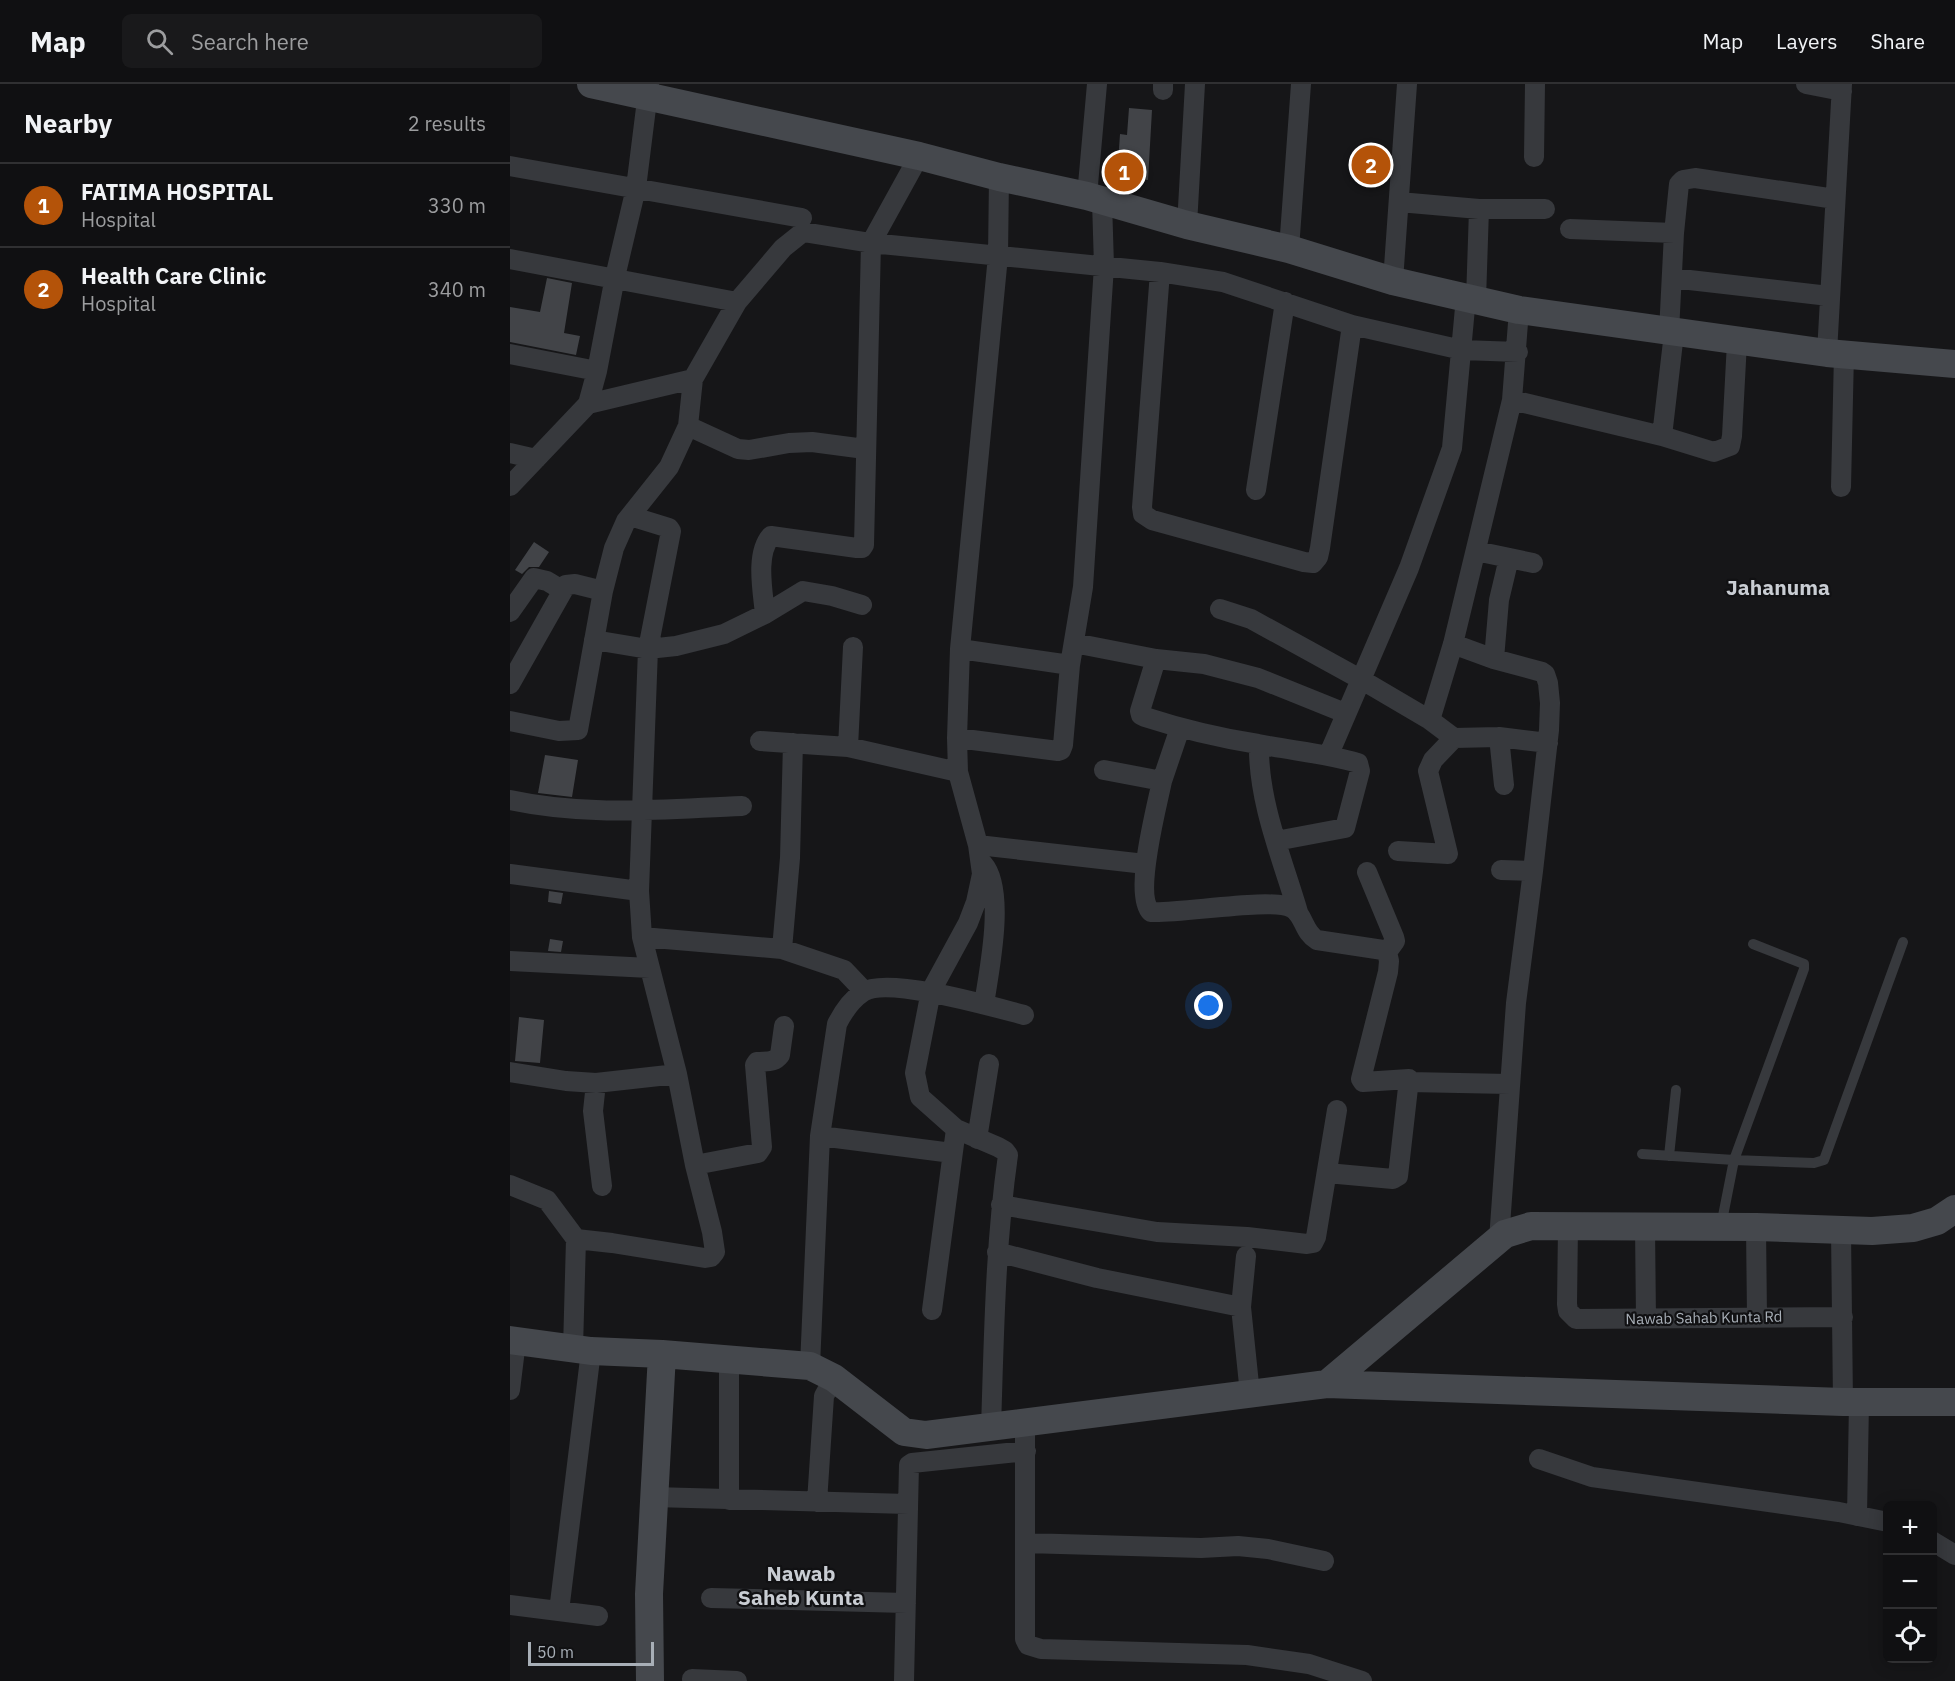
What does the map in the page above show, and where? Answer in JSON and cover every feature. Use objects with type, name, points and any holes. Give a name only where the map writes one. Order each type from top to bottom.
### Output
[{"type":"street","points":[[591,84],[648,90],[999,177],[1094,198],[1187,225],[1289,249],[1393,281],[1519,310],[1737,342],[1835,354],[1955,364]]},
{"type":"street","points":[[957,738],[1061,750],[1070,665],[1083,587],[1104,266],[1094,198],[1097,84]]},
{"type":"street","points":[[1187,225],[1195,84]]},
{"type":"street","points":[[1289,249],[1301,84]]},
{"type":"street","points":[[1393,281],[1407,84]]},
{"type":"street","points":[[1534,157],[1535,84]]},
{"type":"street","points":[[1806,84],[1842,87],[1829,296],[1835,354],[1841,487]]},
{"type":"street","points":[[510,486],[588,404],[636,188],[648,90]]},
{"type":"street","points":[[765,614],[761,569],[767,540],[771,536],[862,548],[864,545],[871,243],[920,156]]},
{"type":"street","points":[[510,166],[802,218]]},
{"type":"street","points":[[991,1428],[997,1251],[1008,1155],[1005,1151],[956,1129],[920,1097],[915,1073],[931,991],[968,923],[976,902],[982,874],[979,852],[958,772],[957,738],[960,649],[998,256],[999,177]]},
{"type":"street","points":[[1662,436],[1672,333],[1674,233],[1679,184],[1683,180],[1695,178],[1835,199]]},
{"type":"street","points":[[1399,202],[1479,209],[1545,209]]},
{"type":"street","points":[[1329,754],[1409,568],[1452,448],[1462,350],[1471,298],[1479,209]]},
{"type":"street","points":[[1570,229],[1674,233]]},
{"type":"street","points":[[510,721],[559,731],[578,730],[603,591],[614,548],[630,516],[669,467],[688,426],[693,379],[737,302],[783,248],[803,232],[871,243],[1160,272],[1223,282],[1352,325],[1462,350],[1518,352]]},
{"type":"street","points":[[510,259],[615,277],[737,302]]},
{"type":"street","points":[[1160,272],[1143,514],[1152,520],[1304,562],[1313,563],[1318,557],[1320,548],[1352,325]]},
{"type":"street","points":[[1672,278],[1829,296]]},
{"type":"street","points":[[1256,490],[1285,302]]},
{"type":"street","points":[[1430,720],[1453,644],[1512,400],[1518,352],[1519,310]]},
{"type":"street","points":[[1512,400],[1662,436],[1714,452],[1730,446],[1737,342]]},
{"type":"street","points":[[510,354],[597,371]]},
{"type":"street","points":[[588,404],[693,379]]},
{"type":"street","points":[[688,426],[738,449],[749,450],[812,441],[865,449]]},
{"type":"street","points":[[510,453],[536,459]]},
{"type":"street","points":[[576,1239],[705,1258],[714,1255],[715,1247],[695,1165],[677,1074],[642,938],[639,891],[640,810],[648,649],[671,531],[669,528],[630,516]]},
{"type":"street","points":[[1476,551],[1533,564]]},
{"type":"street","points":[[1494,658],[1499,600],[1509,558]]},
{"type":"street","points":[[510,612],[534,578],[547,581],[562,590]]},
{"type":"street","points":[[510,684],[566,585],[574,584],[603,591]]},
{"type":"street","points":[[594,640],[648,649],[676,646],[724,634],[765,614],[803,591],[832,596],[862,605]]},
{"type":"street","points":[[1220,609],[1251,619],[1362,680],[1430,720],[1454,738],[1499,737],[1548,743]]},
{"type":"street","points":[[1074,643],[1156,659],[1204,664],[1258,678],[1346,713]]},
{"type":"street","points":[[1453,644],[1545,674],[1550,703],[1548,743],[1516,1003],[1499,1240]]},
{"type":"street","points":[[848,747],[853,647]]},
{"type":"street","points":[[960,649],[1070,665]]},
{"type":"street","points":[[1156,659],[1140,711],[1141,715],[1180,728],[1259,745],[1329,754],[1358,763],[1360,767],[1346,828],[1276,841]]},
{"type":"street","points":[[1180,728],[1162,781],[1145,864],[1147,908],[1151,912],[1176,912],[1280,904],[1298,912]]},
{"type":"street","points":[[1499,737],[1504,785]]},
{"type":"street","points":[[1398,851],[1448,854],[1428,771],[1433,760],[1454,738]]},
{"type":"street","points":[[760,741],[848,747],[958,772]]},
{"type":"street","points":[[782,949],[790,858],[793,743]]},
{"type":"street","points":[[1259,745],[1259,768],[1276,841],[1298,912],[1310,936],[1317,940],[1387,952]]},
{"type":"street","points":[[1104,770],[1162,781]]},
{"type":"street","points":[[510,800],[535,806],[589,811],[742,806]]},
{"type":"street","points":[[979,852],[1145,864]]},
{"type":"street","points":[[979,852],[990,871],[994,890],[992,945],[984,1005]]},
{"type":"street","points":[[1501,870],[1533,871]]},
{"type":"street","points":[[1327,1173],[1396,1178],[1409,1082],[1409,1079],[1404,1078],[1364,1082],[1360,1079],[1388,972],[1387,952],[1395,941],[1367,872]]},
{"type":"street","points":[[510,874],[639,891]]},
{"type":"street","points":[[642,938],[782,949],[844,970],[864,991]]},
{"type":"street","points":[[510,961],[650,968]]},
{"type":"street","points":[[817,1502],[824,1396],[820,1136],[837,1024],[844,1010],[864,991],[880,988],[931,991],[1024,1015]]},
{"type":"street","points":[[695,1165],[758,1153],[762,1147],[755,1065],[757,1062],[778,1059],[784,1026]]},
{"type":"street","points":[[977,1139],[989,1064]]},
{"type":"street","points":[[510,1072],[566,1081],[596,1083],[677,1074]]},
{"type":"street","points":[[1409,1082],[1509,1084]]},
{"type":"street","points":[[596,1083],[593,1111],[602,1186]]},
{"type":"street","points":[[1001,1205],[1157,1232],[1307,1245],[1313,1243],[1316,1237],[1337,1110]]},
{"type":"street","points":[[932,1310],[956,1129]]},
{"type":"street","points":[[820,1136],[952,1153]]},
{"type":"street","points":[[510,1185],[547,1200],[576,1239],[582,1350],[559,1611]]},
{"type":"street","points":[[1327,1384],[1505,1234],[1531,1226],[1756,1227],[1841,1231],[1913,1228],[1937,1221],[1955,1209]]},
{"type":"street","name":"Nawab Sahab Kunta Rd","points":[[1568,1227],[1567,1305],[1571,1315],[1576,1319],[1843,1317]]},
{"type":"street","points":[[1645,1227],[1647,1318]]},
{"type":"street","points":[[1756,1227],[1757,1317]]},
{"type":"street","points":[[1841,1231],[1843,1317],[1851,1402],[1857,1516]]},
{"type":"street","points":[[997,1251],[1097,1278],[1241,1307]]},
{"type":"street","points":[[1246,1256],[1241,1307],[1250,1394]]},
{"type":"street","points":[[510,1390],[512,1353],[582,1350],[729,1359],[822,1372],[904,1432],[926,1435],[1327,1384],[1851,1402],[1955,1402]]},
{"type":"street","points":[[650,1681],[649,1594],[662,1354]]},
{"type":"street","points":[[729,1359],[729,1500]]},
{"type":"street","points":[[1025,1423],[1025,1639],[1028,1645],[1033,1648],[1247,1655],[1309,1665],[1362,1681]]},
{"type":"street","points":[[904,1681],[909,1465],[1026,1451]]},
{"type":"street","points":[[1539,1459],[1592,1477],[1883,1521]]},
{"type":"street","points":[[653,1497],[908,1504]]},
{"type":"street","points":[[1025,1542],[1201,1548],[1238,1546],[1268,1549],[1324,1561]]},
{"type":"street","points":[[1937,1544],[1955,1555]]},
{"type":"street","points":[[711,1598],[906,1603]]},
{"type":"street","points":[[510,1605],[598,1616]]},
{"type":"street","points":[[692,1679],[738,1681]]},
{"type":"lane","points":[[1642,1155],[1814,1163],[1824,1160],[1903,942]]},
{"type":"lane","points":[[1720,1227],[1734,1160],[1804,969],[1804,964],[1753,945]]},
{"type":"lane","points":[[1669,1156],[1676,1090]]},
{"type":"building","points":[[1129,108],[1152,110],[1148,180],[1117,178],[1120,134],[1127,135]]},
{"type":"building","points":[[547,278],[572,283],[564,333],[580,336],[576,355],[510,342],[510,307],[540,312]]},
{"type":"building","points":[[534,542],[549,552],[539,567],[529,567],[522,574],[515,570]]},
{"type":"building","points":[[545,755],[578,760],[572,797],[538,793]]},
{"type":"building","points":[[549,891],[563,893],[561,904],[548,902]]},
{"type":"building","points":[[550,939],[563,941],[561,952],[548,951]]},
{"type":"building","points":[[519,1017],[544,1020],[540,1063],[515,1061]]},
{"type":"place","name":"Health Care Clinic","points":[[1371,165]]},
{"type":"place","name":"FATIMA HOSPITAL","points":[[1124,172]]},
{"type":"district","name":"Jahanuma","points":[[1778,588]]},
{"type":"district","name":"Nawab Saheb Kunta","points":[[801,1586]]}]
